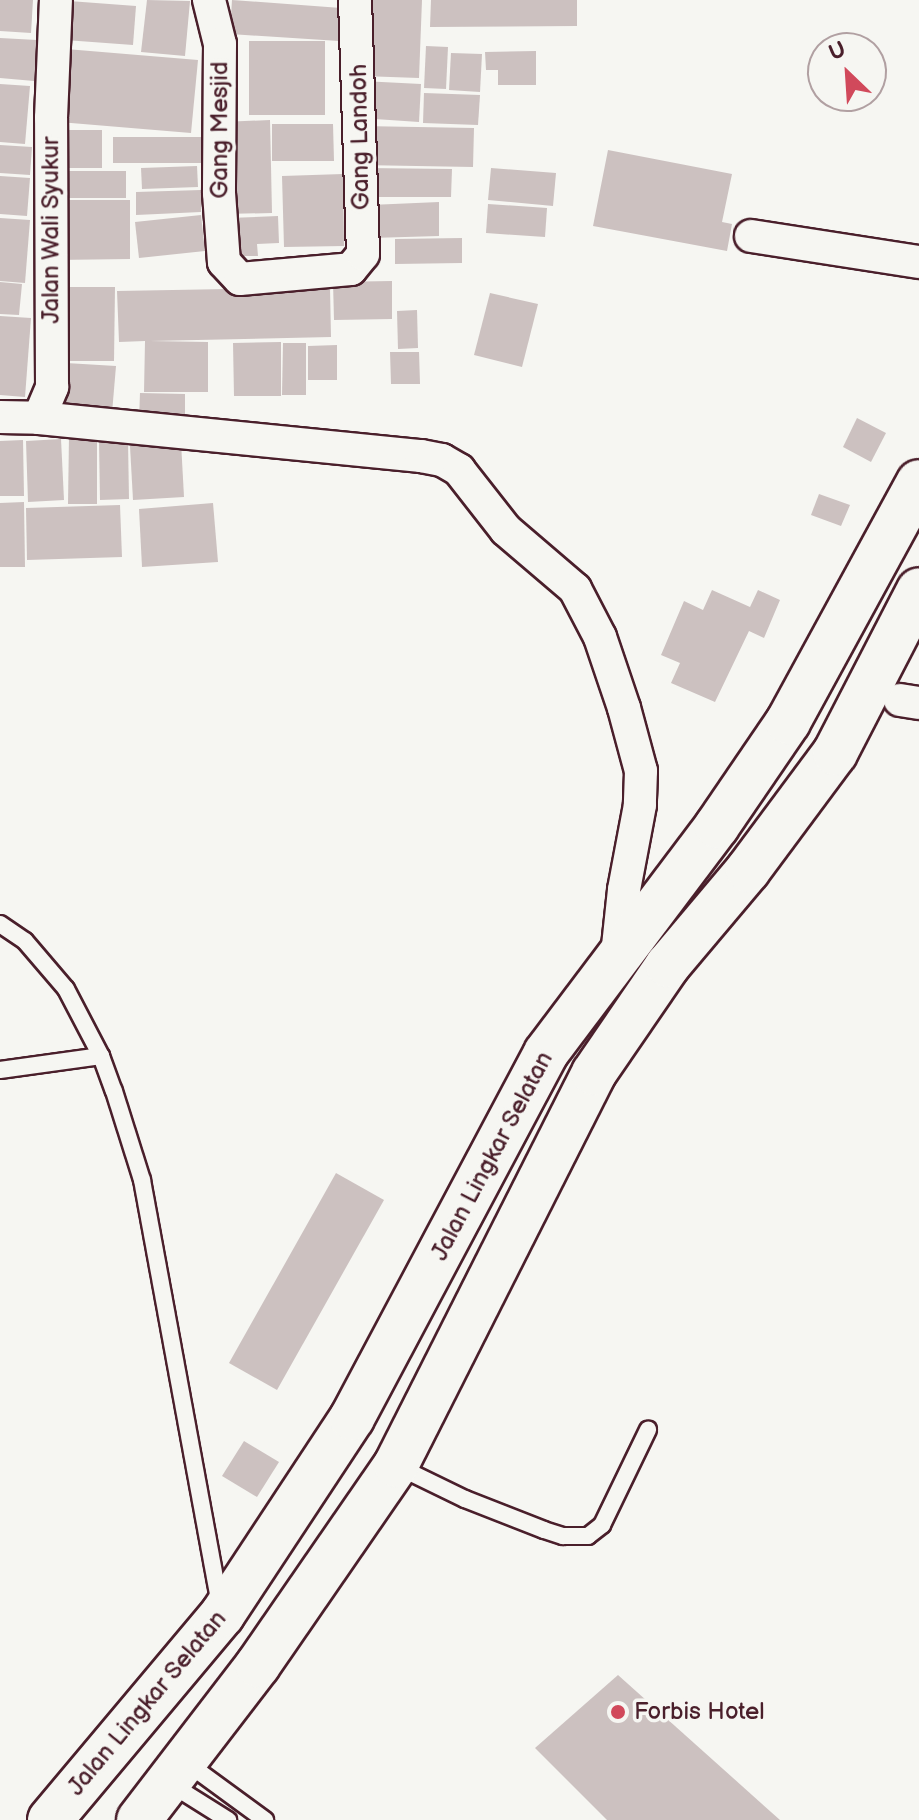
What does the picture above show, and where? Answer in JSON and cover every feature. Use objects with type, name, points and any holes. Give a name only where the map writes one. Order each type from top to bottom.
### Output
[{"type":"highway","name":"Jalan Lingkar Selatan","points":[[50,1820],[222,1615],[352,1418],[546,1053],[717,826],[788,722],[919,482]]},
{"type":"highway","points":[[139,1820],[258,1665],[396,1465],[594,1073],[668,965],[748,870],[835,753],[919,590]]},
{"type":"street","name":"Jalan Wali Syukur","points":[[39,418],[52,387],[51,133],[56,0]]},
{"type":"street","name":"Gang Mesjid","points":[[209,0],[220,44],[219,193],[224,262],[240,279],[351,269]]},
{"type":"street","name":"Gang Landoh","points":[[351,269],[363,254],[355,0]]},
{"type":"street","points":[[751,236],[919,262]]},
{"type":"street","points":[[0,417],[39,418],[421,456],[442,460],[459,470],[506,530],[575,589],[600,637],[641,771],[640,805],[624,890],[629,940]]},
{"type":"lane","points":[[0,924],[25,941],[66,989],[101,1056],[142,1180],[222,1615]]},
{"type":"lane","points":[[0,1070],[101,1056]]},
{"type":"lane","points":[[396,1465],[465,1499],[544,1530],[563,1536],[588,1536],[602,1525],[648,1430]]},
{"type":"lane","points":[[178,1772],[228,1820]]},
{"type":"lane","points":[[178,1772],[265,1820]]},
{"type":"building","points":[[0,0],[33,0],[31,33],[0,31]]},
{"type":"building","points":[[147,0],[190,1],[185,56],[141,52]]},
{"type":"building","points":[[232,0],[341,8],[339,41],[230,34]]},
{"type":"building","points":[[365,0],[422,0],[419,78],[362,76]]},
{"type":"building","points":[[431,0],[577,0],[577,26],[430,27]]},
{"type":"building","points":[[69,1],[136,6],[133,45],[65,40]]},
{"type":"building","points":[[0,38],[37,40],[34,81],[0,78]]},
{"type":"building","points":[[249,41],[325,41],[325,115],[249,115]]},
{"type":"building","points":[[426,46],[448,47],[446,89],[424,88]]},
{"type":"building","points":[[66,49],[198,60],[191,133],[59,122]]},
{"type":"building","points":[[536,51],[536,85],[498,85],[498,70],[486,70],[485,52]]},
{"type":"building","points":[[451,53],[482,54],[480,92],[449,90]]},
{"type":"building","points":[[362,81],[421,84],[419,122],[360,118]]},
{"type":"building","points":[[0,84],[30,86],[25,144],[0,142]]},
{"type":"building","points":[[424,93],[480,95],[478,125],[423,123]]},
{"type":"building","points":[[270,120],[272,213],[224,214],[222,122]]},
{"type":"building","points":[[272,124],[333,124],[334,161],[272,161]]},
{"type":"building","points":[[361,126],[474,128],[473,167],[360,165]]},
{"type":"building","points":[[58,130],[102,130],[102,168],[57,168]]},
{"type":"building","points":[[113,137],[202,137],[201,163],[113,163]]},
{"type":"building","points":[[0,145],[32,147],[30,175],[0,173]]},
{"type":"building","points":[[608,150],[732,174],[722,222],[732,224],[727,251],[593,226]]},
{"type":"building","points":[[197,166],[198,187],[142,189],[141,168]]},
{"type":"building","points":[[365,168],[452,169],[451,197],[364,197]]},
{"type":"building","points":[[491,168],[556,173],[553,206],[488,200]]},
{"type":"building","points":[[56,171],[126,171],[126,198],[56,198]]},
{"type":"building","points":[[343,174],[344,246],[284,247],[282,176]]},
{"type":"building","points":[[0,176],[30,178],[27,216],[0,214]]},
{"type":"building","points":[[201,190],[201,212],[136,215],[136,192]]},
{"type":"building","points":[[55,200],[130,200],[130,259],[56,260]]},
{"type":"building","points":[[439,202],[439,236],[371,238],[370,205]]},
{"type":"building","points":[[488,204],[547,208],[545,237],[486,233]]},
{"type":"building","points":[[201,215],[205,251],[139,258],[135,222]]},
{"type":"building","points":[[278,216],[279,243],[257,244],[258,256],[240,256],[240,245],[230,245],[229,218]]},
{"type":"building","points":[[0,218],[30,220],[25,283],[0,281]]},
{"type":"building","points":[[462,238],[462,263],[395,264],[395,239]]},
{"type":"building","points":[[392,281],[392,319],[334,320],[333,282]]},
{"type":"building","points":[[0,282],[22,284],[19,315],[0,314]]},
{"type":"building","points":[[64,287],[115,287],[114,361],[63,361]]},
{"type":"building","points":[[330,287],[331,337],[150,341],[208,342],[208,392],[144,392],[145,341],[119,342],[117,291]]},
{"type":"building","points":[[490,293],[538,304],[522,367],[474,355]]},
{"type":"building","points":[[417,310],[418,348],[398,349],[397,311]]},
{"type":"building","points":[[0,316],[31,318],[25,397],[0,395]]},
{"type":"building","points":[[281,342],[281,396],[234,396],[233,343]]},
{"type":"building","points":[[283,343],[306,343],[306,395],[282,395]]},
{"type":"building","points":[[337,345],[337,380],[308,380],[308,346]]},
{"type":"building","points":[[390,352],[419,352],[420,384],[391,384]]},
{"type":"building","points":[[66,363],[116,366],[112,413],[63,410]]},
{"type":"building","points":[[140,393],[185,394],[185,422],[139,421]]},
{"type":"building","points":[[857,418],[886,433],[871,462],[843,447]]},
{"type":"building","points":[[69,436],[97,436],[97,504],[68,504]]},
{"type":"building","points":[[61,439],[64,500],[28,502],[26,441]]},
{"type":"building","points":[[23,440],[24,496],[0,496],[0,441]]},
{"type":"building","points":[[99,441],[128,441],[129,499],[100,500]]},
{"type":"building","points":[[181,442],[184,497],[133,500],[130,446]]},
{"type":"building","points":[[819,494],[850,505],[841,526],[811,515]]},
{"type":"building","points":[[24,502],[25,567],[0,567],[0,503]]},
{"type":"building","points":[[213,503],[218,562],[142,567],[139,509]]},
{"type":"building","points":[[120,505],[122,557],[27,560],[26,508]]},
{"type":"building","points":[[712,590],[750,607],[758,590],[780,600],[764,638],[749,631],[715,702],[671,683],[680,663],[661,655],[684,601],[703,610]]},
{"type":"building","points":[[336,1173],[384,1200],[277,1390],[229,1363]]},
{"type":"building","points":[[244,1441],[279,1462],[257,1497],[222,1476]]},
{"type":"building","name":"Forbis Hotel","points":[[618,1675],[780,1820],[607,1820],[535,1748]]},
{"type":"place","name":"Forbis Hotel","points":[[618,1712]]}]
